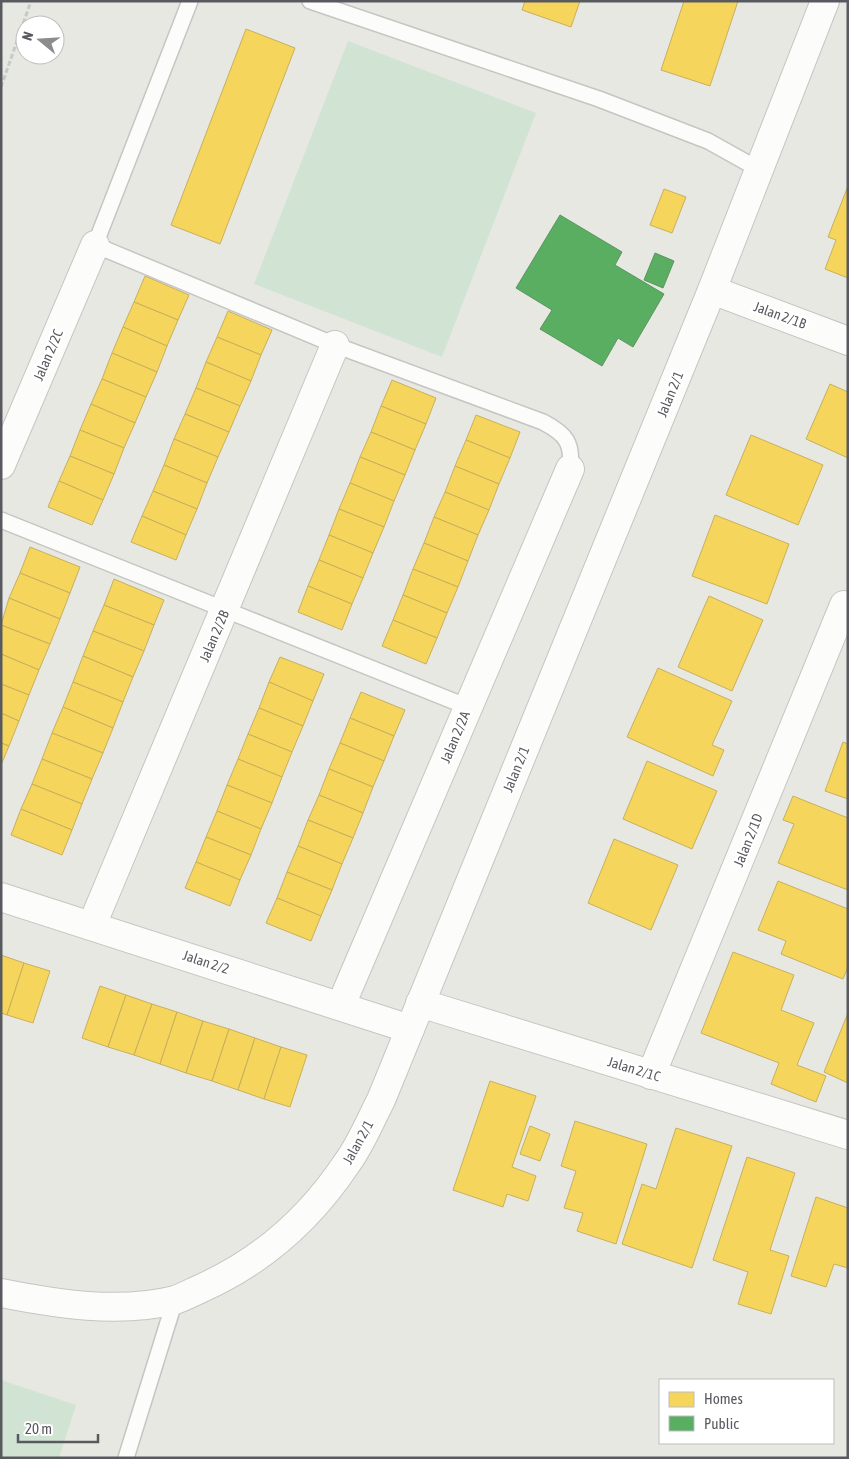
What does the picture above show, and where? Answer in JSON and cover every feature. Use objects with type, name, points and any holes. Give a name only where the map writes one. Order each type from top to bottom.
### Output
[{"type":"street","name":"Jalan 2/1","points":[[1,1292],[81,1305],[130,1306],[175,1300],[224,1278],[270,1249],[311,1210],[348,1162],[381,1100],[712,290],[825,1]]},
{"type":"street","name":"Jalan 2/2C","points":[[1,465],[95,245]]},
{"type":"street","name":"Jalan 2/1B","points":[[712,290],[848,341]]},
{"type":"street","name":"Jalan 2/2B","points":[[92,926],[335,346]]},
{"type":"street","name":"Jalan 2/2A","points":[[341,1005],[570,469]]},
{"type":"street","name":"Jalan 2/1D","points":[[651,1075],[844,605]]},
{"type":"street","name":"Jalan 2/2","points":[[1,897],[341,1005],[410,1029]]},
{"type":"street","name":"Jalan 2/1C","points":[[420,1003],[848,1136]]},
{"type":"lane","points":[[190,1],[95,245],[335,346],[543,422],[557,430],[568,441],[572,454],[570,469]]},
{"type":"lane","points":[[310,1],[618,106],[708,141],[760,170]]},
{"type":"lane","points":[[1,520],[468,707]]},
{"type":"lane","points":[[126,1458],[175,1300]]},
{"type":"path","points":[[1,87],[31,1]]},
{"type":"green space","points":[[348,41],[536,113],[442,357],[254,284]]},
{"type":"green space","points":[[1,1380],[76,1405],[59,1458],[1,1458]]},
{"type":"building: Homes","points":[[525,1],[580,1],[571,27],[522,10]]},
{"type":"building: Homes","points":[[684,1],[738,1],[710,86],[661,70]]},
{"type":"building: Homes","points":[[246,29],[295,48],[220,244],[171,225]]},
{"type":"building: Homes","points":[[848,186],[848,278],[825,269],[836,240],[828,237]]},
{"type":"building: Homes","points":[[664,189],[686,197],[672,233],[650,225]]},
{"type":"building: Homes","points":[[145,276],[189,295],[178,320],[134,302]]},
{"type":"building: Homes","points":[[134,302],[178,320],[167,346],[123,327]]},
{"type":"building: Homes","points":[[228,311],[272,330],[261,355],[217,337]]},
{"type":"building: Homes","points":[[123,327],[167,346],[157,372],[112,353]]},
{"type":"building: Homes","points":[[217,337],[261,355],[251,381],[206,362]]},
{"type":"building: Homes","points":[[112,353],[157,372],[146,397],[102,379]]},
{"type":"building: Homes","points":[[206,362],[251,381],[240,406],[196,388]]},
{"type":"building: Homes","points":[[102,379],[146,397],[135,423],[91,404]]},
{"type":"building: Homes","points":[[392,380],[436,398],[426,424],[381,406]]},
{"type":"building: Homes","points":[[830,384],[848,392],[848,458],[806,439]]},
{"type":"building: Homes","points":[[196,388],[240,406],[229,432],[185,414]]},
{"type":"building: Homes","points":[[91,404],[135,423],[124,448],[80,430]]},
{"type":"building: Homes","points":[[381,406],[426,424],[415,450],[371,432]]},
{"type":"building: Homes","points":[[185,414],[229,432],[218,457],[174,439]]},
{"type":"building: Homes","points":[[476,415],[520,432],[510,458],[466,440]]},
{"type":"building: Homes","points":[[80,430],[124,448],[114,474],[70,456]]},
{"type":"building: Homes","points":[[371,432],[415,450],[405,475],[360,457]]},
{"type":"building: Homes","points":[[751,435],[823,465],[798,525],[726,495]]},
{"type":"building: Homes","points":[[174,439],[218,457],[207,483],[164,465]]},
{"type":"building: Homes","points":[[466,440],[510,458],[499,484],[455,466]]},
{"type":"building: Homes","points":[[70,456],[114,474],[103,500],[59,481]]},
{"type":"building: Homes","points":[[360,457],[405,475],[394,501],[350,483]]},
{"type":"building: Homes","points":[[164,465],[207,483],[197,509],[153,491]]},
{"type":"building: Homes","points":[[455,466],[499,484],[489,510],[445,492]]},
{"type":"building: Homes","points":[[59,481],[103,500],[92,525],[48,507]]},
{"type":"building: Homes","points":[[350,483],[394,501],[384,527],[339,509]]},
{"type":"building: Homes","points":[[153,491],[197,509],[186,535],[142,516]]},
{"type":"building: Homes","points":[[445,492],[489,510],[478,535],[434,517]]},
{"type":"building: Homes","points":[[339,509],[384,527],[373,553],[329,535]]},
{"type":"building: Homes","points":[[715,515],[789,544],[767,604],[692,576]]},
{"type":"building: Homes","points":[[142,516],[186,535],[176,560],[131,542]]},
{"type":"building: Homes","points":[[434,517],[478,535],[468,561],[424,543]]},
{"type":"building: Homes","points":[[329,535],[373,553],[363,578],[319,560]]},
{"type":"building: Homes","points":[[424,543],[468,561],[458,587],[413,569]]},
{"type":"building: Homes","points":[[30,547],[80,567],[70,593],[20,573]]},
{"type":"building: Homes","points":[[319,560],[363,578],[352,604],[308,586]]},
{"type":"building: Homes","points":[[413,569],[458,587],[447,613],[403,595]]},
{"type":"building: Homes","points":[[20,573],[70,593],[60,619],[9,598]]},
{"type":"building: Homes","points":[[114,579],[164,600],[154,625],[104,605]]},
{"type":"building: Homes","points":[[308,586],[352,604],[342,630],[298,612]]},
{"type":"building: Homes","points":[[403,595],[447,613],[437,638],[393,620]]},
{"type":"building: Homes","points":[[709,596],[763,620],[732,691],[678,667]]},
{"type":"building: Homes","points":[[9,598],[60,619],[50,644],[1,625]]},
{"type":"building: Homes","points":[[104,605],[154,625],[144,651],[93,631]]},
{"type":"building: Homes","points":[[393,620],[437,638],[426,664],[382,646]]},
{"type":"building: Homes","points":[[1,625],[50,644],[39,670],[1,654]]},
{"type":"building: Homes","points":[[93,631],[144,651],[133,677],[83,656]]},
{"type":"building: Homes","points":[[1,654],[39,670],[29,695],[1,684]]},
{"type":"building: Homes","points":[[83,656],[133,677],[123,702],[73,682]]},
{"type":"building: Homes","points":[[280,657],[324,674],[313,701],[269,682]]},
{"type":"building: Homes","points":[[658,668],[732,701],[712,745],[724,750],[713,776],[627,737]]},
{"type":"building: Homes","points":[[73,682],[123,702],[113,728],[63,707]]},
{"type":"building: Homes","points":[[269,682],[313,701],[303,726],[259,708]]},
{"type":"building: Homes","points":[[1,684],[29,695],[19,721],[1,713]]},
{"type":"building: Homes","points":[[361,692],[405,710],[394,736],[350,718]]},
{"type":"building: Homes","points":[[63,707],[113,728],[103,753],[52,733]]},
{"type":"building: Homes","points":[[259,708],[303,726],[292,752],[248,734]]},
{"type":"building: Homes","points":[[1,713],[19,721],[9,746],[1,743]]},
{"type":"building: Homes","points":[[350,718],[394,736],[384,761],[340,743]]},
{"type":"building: Homes","points":[[52,733],[103,753],[92,779],[42,759]]},
{"type":"building: Homes","points":[[248,734],[292,752],[282,777],[238,759]]},
{"type":"building: Homes","points":[[843,742],[848,744],[848,799],[825,791]]},
{"type":"building: Homes","points":[[1,743],[9,746],[1,765]]},
{"type":"building: Homes","points":[[340,743],[384,761],[373,787],[329,769]]},
{"type":"building: Homes","points":[[42,759],[92,779],[82,804],[32,784]]},
{"type":"building: Homes","points":[[238,759],[282,777],[272,803],[227,785]]},
{"type":"building: Homes","points":[[647,761],[717,791],[692,849],[623,819]]},
{"type":"building: Homes","points":[[329,769],[373,787],[363,813],[319,795]]},
{"type":"building: Homes","points":[[32,784],[82,804],[72,830],[21,809]]},
{"type":"building: Homes","points":[[227,785],[272,803],[261,829],[217,811]]},
{"type":"building: Homes","points":[[319,795],[363,813],[353,838],[308,820]]},
{"type":"building: Homes","points":[[793,796],[848,818],[848,890],[778,863],[794,824],[783,820]]},
{"type":"building: Homes","points":[[21,809],[72,830],[62,855],[11,835]]},
{"type":"building: Homes","points":[[217,811],[261,829],[251,855],[206,837]]},
{"type":"building: Homes","points":[[308,820],[353,838],[342,864],[298,846]]},
{"type":"building: Homes","points":[[206,837],[251,855],[240,880],[196,862]]},
{"type":"building: Homes","points":[[614,839],[678,865],[651,930],[588,903]]},
{"type":"building: Homes","points":[[298,846],[342,864],[332,890],[287,872]]},
{"type":"building: Homes","points":[[196,862],[240,880],[230,906],[185,888]]},
{"type":"building: Homes","points":[[287,872],[332,890],[321,916],[277,898]]},
{"type":"building: Homes","points":[[778,881],[848,909],[848,967],[843,979],[781,954],[786,941],[758,930]]},
{"type":"building: Homes","points":[[277,898],[321,916],[311,941],[266,923]]},
{"type":"building: Homes","points":[[733,952],[794,975],[781,1010],[814,1023],[797,1065],[826,1076],[816,1102],[771,1084],[779,1063],[701,1033]]},
{"type":"building: Homes","points":[[1,955],[24,963],[7,1015],[1,1013]]},
{"type":"building: Homes","points":[[24,963],[50,971],[33,1023],[7,1015]]},
{"type":"building: Homes","points":[[100,986],[126,995],[108,1047],[82,1038]]},
{"type":"building: Homes","points":[[126,995],[152,1004],[134,1055],[108,1047]]},
{"type":"building: Homes","points":[[152,1004],[177,1012],[160,1064],[134,1055]]},
{"type":"building: Homes","points":[[177,1012],[203,1021],[186,1073],[160,1064]]},
{"type":"building: Homes","points":[[848,1013],[848,1083],[824,1072]]},
{"type":"building: Homes","points":[[203,1021],[229,1029],[212,1081],[186,1073]]},
{"type":"building: Homes","points":[[229,1029],[255,1038],[238,1090],[212,1081]]},
{"type":"building: Homes","points":[[255,1038],[281,1047],[264,1099],[238,1090]]},
{"type":"building: Homes","points":[[281,1047],[307,1055],[290,1107],[264,1099]]},
{"type":"building: Homes","points":[[490,1081],[536,1096],[512,1167],[536,1176],[528,1201],[507,1194],[503,1207],[453,1190]]},
{"type":"building: Homes","points":[[575,1121],[647,1144],[616,1244],[577,1231],[583,1213],[564,1208],[576,1171],[561,1166]]},
{"type":"building: Homes","points":[[530,1126],[550,1134],[540,1161],[520,1154]]},
{"type":"building: Homes","points":[[676,1128],[732,1146],[692,1268],[622,1244],[642,1184],[656,1189]]},
{"type":"building: Homes","points":[[747,1157],[795,1173],[770,1250],[789,1256],[771,1314],[738,1304],[748,1272],[713,1260]]},
{"type":"building: Homes","points":[[816,1197],[848,1208],[848,1268],[834,1264],[826,1287],[791,1276]]},
{"type":"building: Public","points":[[560,215],[622,252],[615,265],[664,294],[633,347],[618,338],[602,366],[540,329],[552,310],[516,288]]},
{"type":"building: Public","points":[[655,253],[674,261],[663,288],[644,280]]}]
